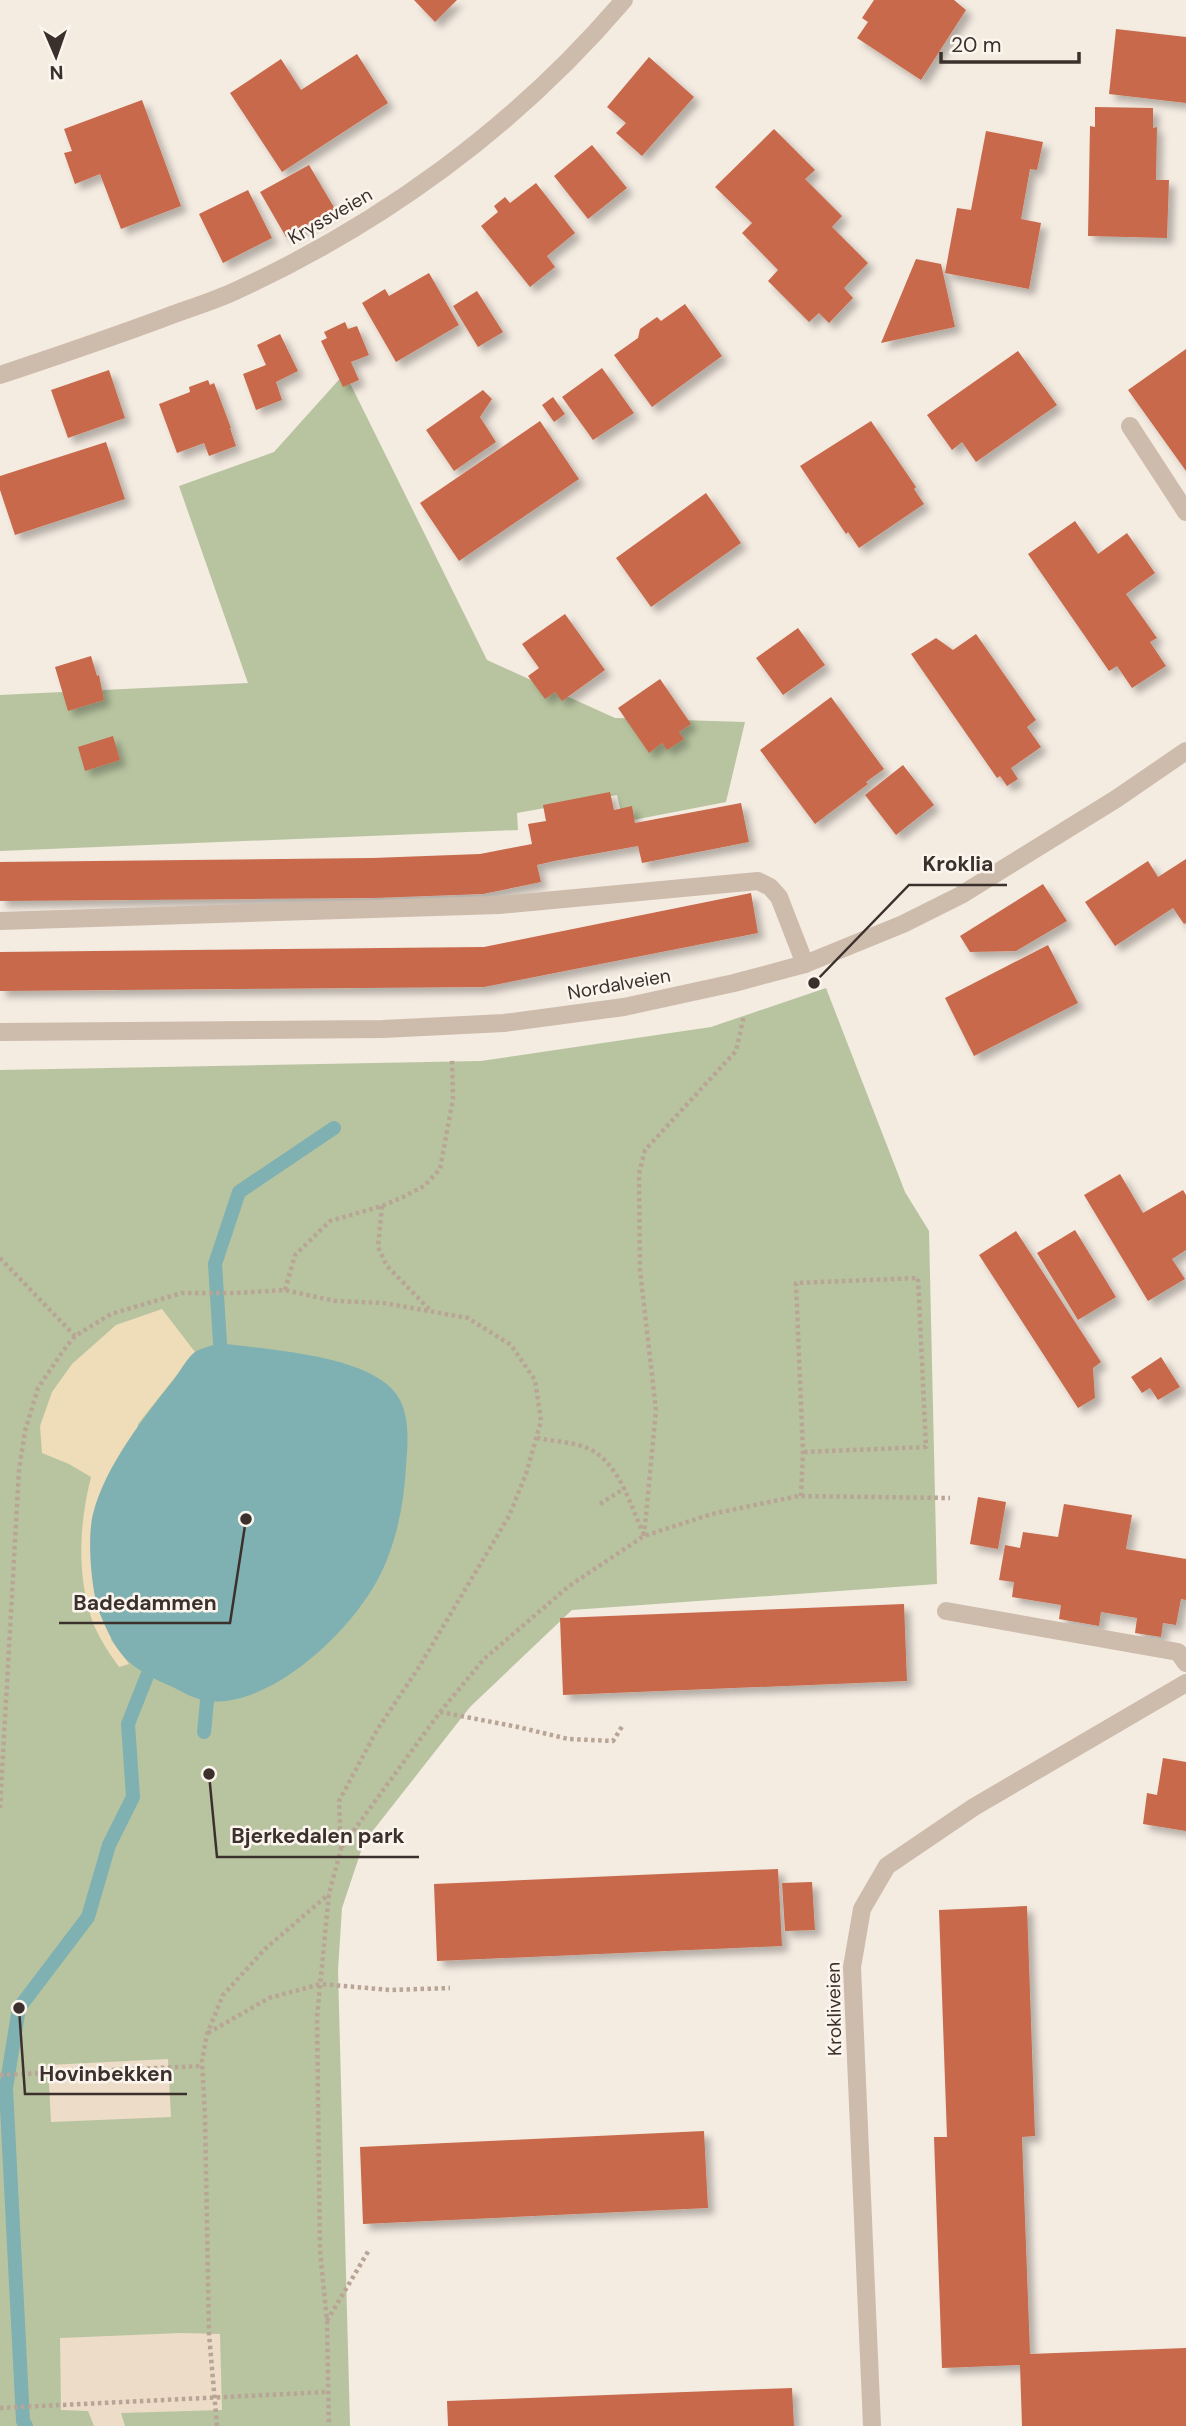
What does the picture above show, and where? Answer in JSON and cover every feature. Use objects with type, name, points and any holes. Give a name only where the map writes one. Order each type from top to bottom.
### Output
[{"type":"street","name":"Kryssveien","points":[[0,374],[82,348],[229,293],[338,239],[415,190],[500,124],[552,78],[624,0]]},
{"type":"street","points":[[1129,426],[1186,512]]},
{"type":"street","name":"Nordalveien","points":[[0,1032],[383,1029],[504,1023],[624,1007],[734,983],[805,964],[903,924],[961,895],[1116,799],[1186,751]]},
{"type":"street","points":[[0,920],[499,905],[758,881],[770,887],[779,897],[805,964]]},
{"type":"street","points":[[946,1611],[1178,1652],[1186,1663]]},
{"type":"street","name":"Krokliveien","points":[[872,2426],[852,1967],[862,1909],[887,1866],[908,1851],[974,1807],[1186,1683]]},
{"type":"path","points":[[644,1536],[656,1410],[640,1270],[639,1174],[645,1150],[736,1051],[746,1007]]},
{"type":"path","points":[[285,1290],[295,1255],[330,1221],[382,1206],[424,1186],[440,1169],[453,1099],[452,1055]]},
{"type":"path","points":[[382,1206],[378,1247],[387,1266],[431,1312]]},
{"type":"path","points":[[0,1258],[75,1336]]},
{"type":"path","points":[[801,1496],[803,1452],[796,1283],[918,1278],[926,1447],[803,1452]]},
{"type":"path","points":[[0,1808],[19,1470],[25,1431],[38,1388],[75,1336],[111,1314],[182,1293],[285,1290],[335,1301],[384,1303],[468,1318],[511,1345],[535,1380],[541,1421],[526,1474],[509,1516],[419,1667],[377,1730],[339,1801],[341,1849],[330,1894],[317,2017],[320,2250],[327,2321],[328,2426]]},
{"type":"path","points":[[537,1437],[596,1452],[625,1488],[644,1536]]},
{"type":"path","points":[[600,1504],[625,1488]]},
{"type":"path","points":[[341,1849],[440,1713],[484,1659],[569,1586],[644,1536],[712,1514],[801,1496],[950,1498]]},
{"type":"path","points":[[440,1713],[568,1739],[612,1741],[623,1725]]},
{"type":"path","points":[[217,2426],[209,2334],[202,2066],[207,2034],[223,1996],[265,1949],[330,1894]]},
{"type":"path","points":[[207,2034],[269,1998],[321,1984],[390,1990],[450,1988]]},
{"type":"path","points":[[0,2074],[202,2066]]},
{"type":"path","points":[[327,2321],[369,2250]]},
{"type":"path","points":[[0,2408],[327,2392]]},
{"type":"green space","points":[[345,373],[487,660],[615,718],[745,722],[726,802],[623,822],[617,795],[517,813],[518,830],[0,851],[0,695],[248,683],[179,486],[274,452]]},
{"type":"green space","points":[[826,988],[905,1192],[929,1231],[937,1584],[572,1610],[470,1707],[364,1842],[342,1908],[338,1970],[350,2426],[0,2426],[0,1070],[481,1061],[711,1027]]},
{"type":"sand","points":[[162,1309],[195,1352],[138,1424],[111,1640],[129,1664],[119,1667],[94,1625],[85,1593],[81,1544],[91,1477],[42,1453],[40,1426],[52,1392],[72,1364],[116,1325]]},
{"type":"shaded area","points":[[168,2059],[171,2117],[51,2122],[48,2065]]},
{"type":"shaded area","points":[[220,2334],[222,2410],[121,2413],[125,2426],[94,2426],[88,2411],[61,2410],[60,2338]]},
{"type":"water","points":[[220,1343],[286,1351],[336,1361],[359,1368],[378,1378],[393,1390],[403,1407],[407,1446],[401,1510],[394,1539],[378,1579],[365,1600],[328,1643],[282,1679],[257,1692],[232,1700],[207,1701],[143,1672],[118,1650],[97,1604],[92,1579],[90,1536],[99,1496],[127,1442],[192,1355],[200,1349]]},
{"type":"building","points":[[414,0],[457,0],[435,22]]},
{"type":"building","points":[[874,0],[954,0],[966,10],[921,80],[857,38],[868,22],[862,18]]},
{"type":"building","points":[[1116,29],[1186,37],[1186,103],[1109,94]]},
{"type":"building","points":[[357,54],[388,103],[282,172],[230,93],[281,59],[301,90]]},
{"type":"building","points":[[649,57],[694,97],[642,156],[616,133],[626,123],[607,107]]},
{"type":"building","points":[[142,100],[181,206],[121,229],[100,174],[75,184],[64,153],[72,151],[64,129]]},
{"type":"building","points":[[1095,107],[1153,108],[1153,128],[1157,127],[1156,180],[1169,180],[1167,238],[1088,236],[1090,126],[1095,127]]},
{"type":"building","points":[[774,129],[815,170],[805,179],[842,216],[832,227],[868,263],[844,288],[853,298],[829,323],[819,313],[809,322],[768,281],[778,270],[742,233],[752,223],[715,187]]},
{"type":"building","points":[[986,131],[1043,142],[1037,170],[1030,169],[1021,219],[1041,223],[1029,289],[945,273],[957,208],[971,210]]},
{"type":"building","points":[[592,145],[627,188],[588,219],[554,176]]},
{"type":"building","points":[[309,165],[335,209],[286,237],[260,192]]},
{"type":"building","points":[[536,183],[575,233],[547,256],[555,267],[530,287],[481,226],[498,212],[494,206],[505,197],[510,203]]},
{"type":"building","points":[[248,190],[272,238],[223,263],[199,214]]},
{"type":"building","points":[[916,259],[941,264],[955,327],[881,343]]},
{"type":"building","points":[[429,273],[459,325],[396,362],[362,303],[385,289],[389,296]]},
{"type":"building","points":[[477,291],[503,332],[478,347],[453,306]]},
{"type":"building","points":[[685,304],[722,356],[652,407],[614,355],[638,338],[640,329],[657,317],[661,321]]},
{"type":"building","points":[[345,322],[348,329],[357,326],[369,355],[351,362],[359,380],[343,387],[321,341],[327,338],[324,332]]},
{"type":"building","points":[[280,334],[298,371],[276,382],[282,400],[256,410],[243,374],[266,365],[257,345]]},
{"type":"building","points":[[1186,349],[1186,471],[1128,390]]},
{"type":"building","points":[[1018,351],[1057,405],[976,462],[962,442],[952,450],[927,415]]},
{"type":"building","points":[[602,368],[634,413],[593,440],[562,397]]},
{"type":"building","points":[[109,370],[125,418],[68,438],[51,390]]},
{"type":"building","points":[[208,380],[210,385],[214,383],[236,446],[209,456],[204,443],[177,453],[159,404],[190,392],[189,387]]},
{"type":"building","points":[[483,390],[492,399],[480,417],[496,442],[454,471],[426,430]]},
{"type":"building","points":[[553,397],[565,414],[554,422],[542,405]]},
{"type":"building","points":[[540,421],[579,479],[459,561],[420,503]]},
{"type":"building","points":[[871,421],[916,487],[914,489],[924,504],[859,548],[848,532],[846,534],[800,466]]},
{"type":"building","points":[[106,442],[125,499],[15,535],[0,490],[0,476]]},
{"type":"building","points":[[706,493],[741,543],[651,607],[616,558]]},
{"type":"building","points":[[1075,521],[1098,554],[1127,533],[1155,573],[1126,594],[1157,638],[1150,642],[1166,666],[1132,688],[1117,666],[1109,671],[1028,554]]},
{"type":"building","points":[[565,614],[605,670],[562,701],[555,692],[545,699],[528,676],[539,668],[522,644]]},
{"type":"building","points":[[798,628],[825,665],[783,695],[756,658]]},
{"type":"building","points":[[976,634],[1036,720],[1027,727],[1041,747],[1011,768],[1018,779],[1007,786],[1000,776],[997,778],[911,654],[936,638],[953,650]]},
{"type":"building","points":[[91,656],[97,676],[99,675],[104,700],[68,711],[55,667]]},
{"type":"building","points":[[660,679],[691,724],[679,732],[684,739],[667,750],[662,743],[649,753],[618,708]]},
{"type":"building","points":[[831,697],[884,769],[815,824],[760,750]]},
{"type":"building","points":[[113,736],[120,760],[85,771],[78,747]]},
{"type":"building","points":[[903,765],[934,805],[896,835],[865,795]]},
{"type":"building","points":[[610,792],[614,810],[632,806],[635,823],[741,803],[749,842],[642,863],[638,846],[554,861],[537,865],[541,882],[483,894],[374,898],[0,901],[0,862],[373,858],[480,854],[532,844],[528,824],[546,821],[543,805]]},
{"type":"building","points":[[1186,859],[1186,923],[1184,924],[1173,908],[1115,946],[1085,902],[1148,861],[1158,877]]},
{"type":"building","points":[[1043,884],[1067,921],[1016,951],[970,952],[960,936]]},
{"type":"building","points":[[751,893],[758,933],[484,987],[0,991],[0,952],[484,947]]},
{"type":"building","points":[[1048,945],[1078,1003],[974,1056],[945,998]]},
{"type":"building","points":[[1120,1174],[1143,1213],[1183,1190],[1186,1195],[1186,1250],[1172,1259],[1185,1279],[1148,1301],[1084,1195]]},
{"type":"building","points":[[1075,1230],[1116,1297],[1078,1320],[1037,1253]]},
{"type":"building","points":[[1016,1231],[1101,1362],[1093,1368],[1095,1398],[1078,1408],[979,1255]]},
{"type":"building","points":[[1161,1357],[1180,1387],[1158,1400],[1150,1388],[1142,1393],[1131,1377]]},
{"type":"building","points":[[978,1497],[1006,1502],[998,1549],[970,1544]]},
{"type":"building","points":[[1064,1504],[1132,1515],[1126,1549],[1186,1559],[1186,1600],[1181,1599],[1176,1625],[1163,1623],[1161,1637],[1135,1633],[1137,1618],[1101,1612],[1099,1626],[1059,1619],[1061,1605],[1012,1597],[1014,1582],[999,1580],[1005,1545],[1020,1548],[1023,1532],[1058,1537]]},
{"type":"building","points":[[904,1604],[907,1681],[563,1695],[560,1618]]},
{"type":"building","points":[[1163,1758],[1186,1762],[1186,1831],[1143,1824],[1147,1793],[1157,1795]]},
{"type":"building","points":[[778,1869],[782,1946],[437,1961],[434,1884]]},
{"type":"building","points":[[812,1882],[815,1930],[785,1931],[782,1883]]},
{"type":"building","points":[[1027,1906],[1035,2136],[1022,2137],[1030,2354],[1186,2348],[1186,2426],[1022,2426],[1020,2365],[942,2368],[934,2137],[947,2137],[939,1910]]},
{"type":"building","points":[[704,2131],[708,2208],[363,2224],[360,2147]]},
{"type":"building","points":[[792,2388],[794,2426],[448,2426],[447,2401]]},
{"type":"waterway","points":[[220,1343],[215,1264],[239,1192],[334,1128]]},
{"type":"waterway","points":[[26,2426],[23,2421],[6,2088],[19,2008],[88,1917],[109,1845],[133,1797],[128,1724],[147,1676]]},
{"type":"waterway","points":[[204,1732],[207,1701]]},
{"type":"place","name":"Kroklia","points":[[814,983]]},
{"type":"place","name":"Badedammen","points":[[246,1519]]},
{"type":"place","name":"Bjerkedalen park","points":[[209,1774]]},
{"type":"place","name":"Hovinbekken","points":[[19,2008]]}]
